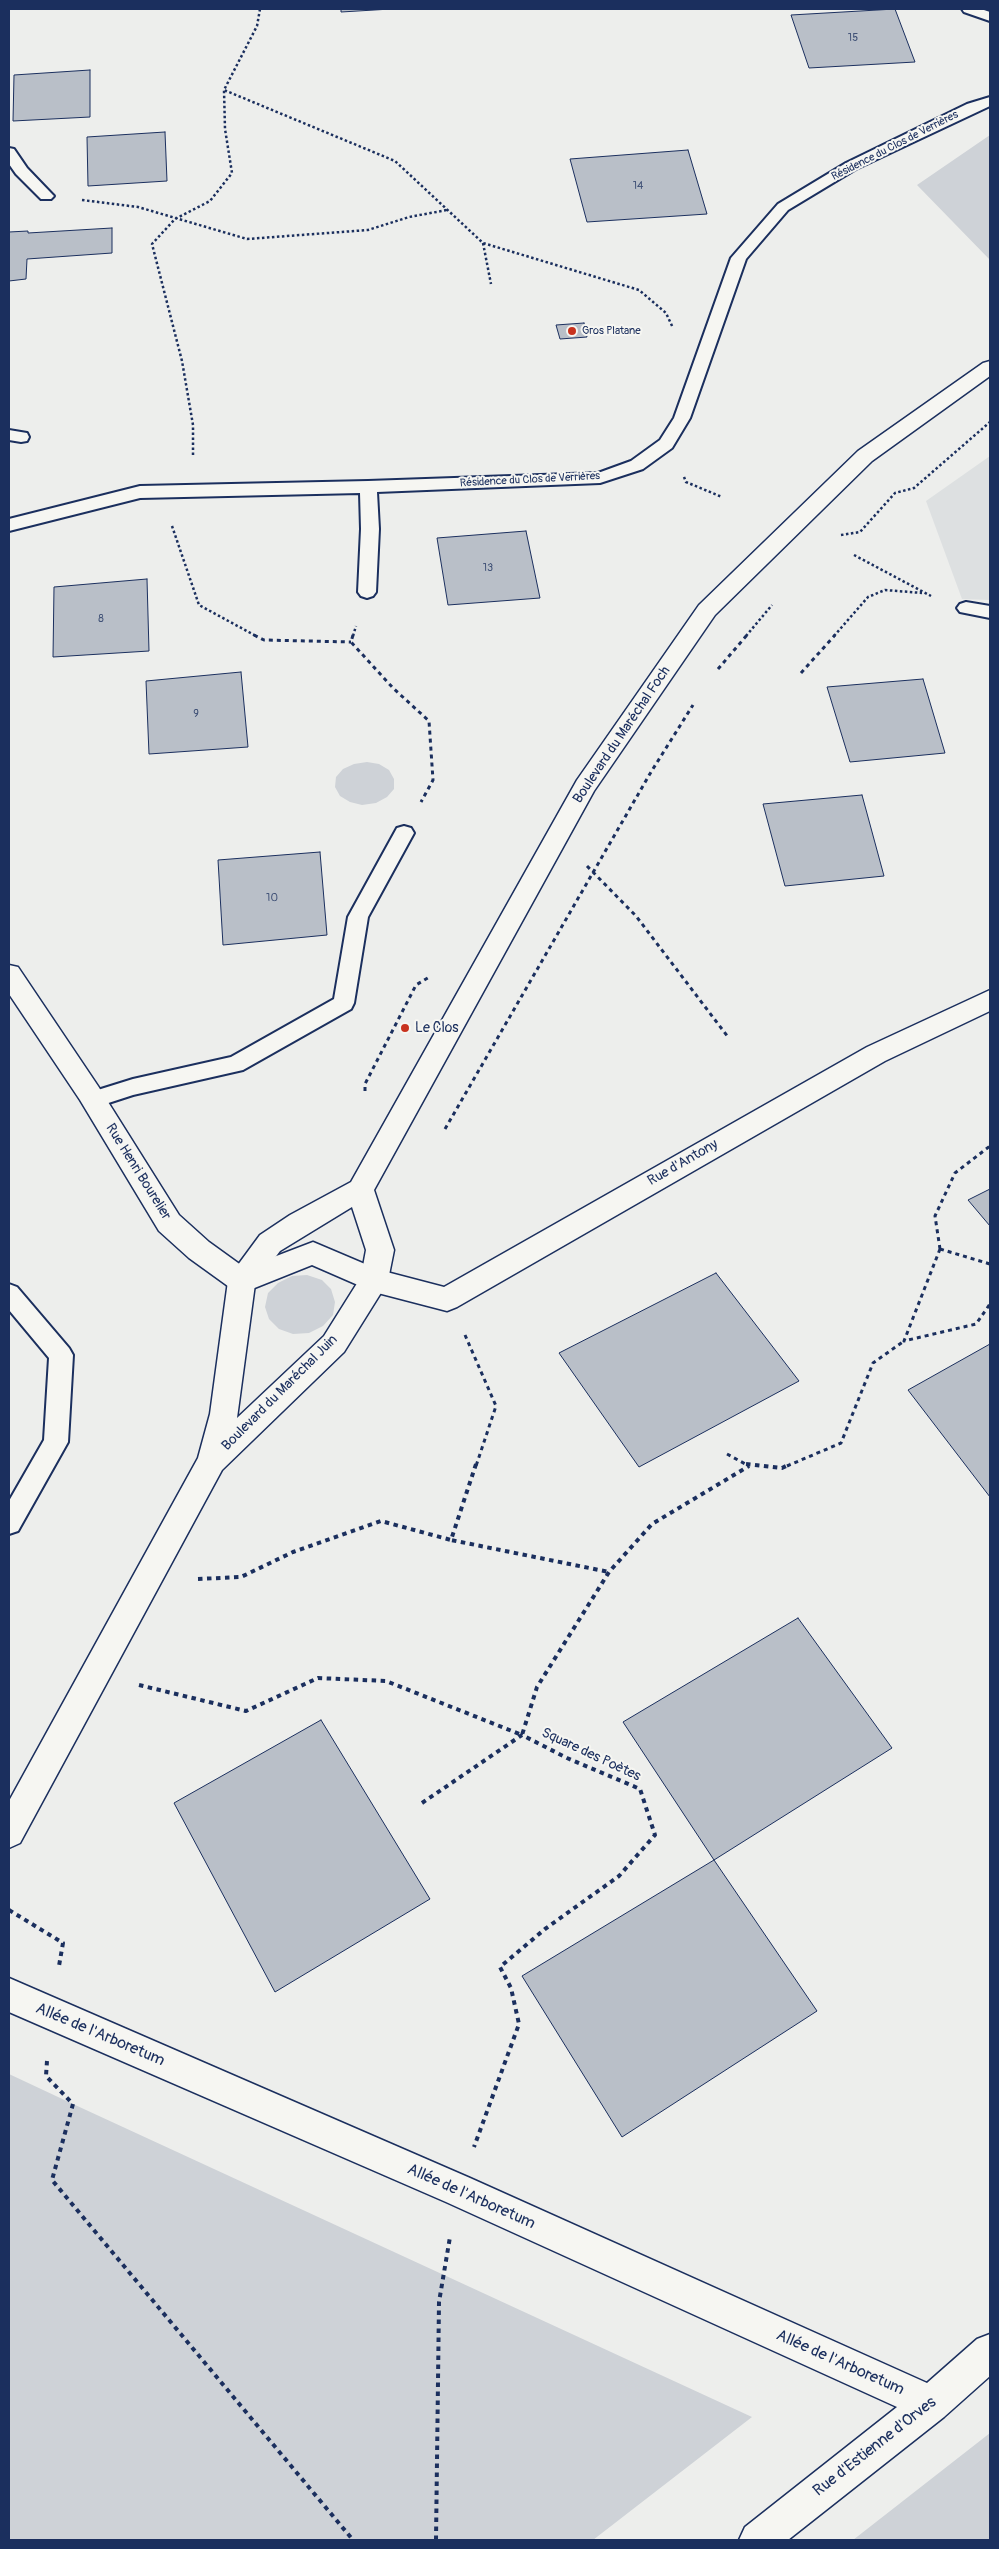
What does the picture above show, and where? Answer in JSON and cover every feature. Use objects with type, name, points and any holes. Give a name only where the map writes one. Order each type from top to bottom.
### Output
[{"type":"street","name":"Boulevard du Maréchal Foch","points":[[360,1190],[585,786],[707,610],[866,456],[990,367]]},
{"type":"street","name":"Rue Henri Bourelier","points":[[9,974],[93,1100],[169,1223],[199,1250],[242,1281]]},
{"type":"street","name":"Rue d'Antony","points":[[447,1299],[876,1054],[990,1000]]},
{"type":"street","name":"Boulevard du Maréchal Juin","points":[[9,1832],[212,1461],[224,1414],[242,1281],[270,1243],[300,1223],[360,1190],[380,1250],[374,1280],[334,1344],[212,1461]]},
{"type":"street","points":[[242,1281],[313,1253],[374,1280],[447,1299]]},
{"type":"street","name":"Allée de l'Arboretum","points":[[9,1995],[458,2190],[931,2404]]},
{"type":"street","name":"Rue d'Estienne d'Orves","points":[[758,2540],[931,2404],[990,2352]]},
{"type":"lane","points":[[969,9],[990,17]]},
{"type":"lane","name":"Résidence du Clos de Verrières","points":[[9,525],[140,492],[368,487],[600,478],[637,465],[666,444],[682,418],[739,258],[783,207],[851,166],[972,107],[990,101]]},
{"type":"lane","points":[[9,152],[21,171],[46,196]]},
{"type":"lane","points":[[367,592],[370,529],[368,487]]},
{"type":"lane","points":[[966,608],[990,612]]},
{"type":"lane","points":[[93,1100],[132,1087],[236,1064],[344,1003],[358,917],[404,833]]},
{"type":"lane","points":[[9,1294],[61,1355],[56,1442],[9,1523]]},
{"type":"path","points":[[260,9],[257,26],[224,90],[225,129],[232,174],[210,201],[175,219],[152,244],[182,362],[193,425],[193,460],[188,491],[170,523],[199,606],[264,640],[351,642],[393,688],[429,721],[433,780],[404,833]]},
{"type":"path","points":[[224,90],[395,161],[482,243],[639,290],[666,313],[674,330]]},
{"type":"path","points":[[46,196],[138,207],[247,239],[368,230],[409,217],[447,210]]},
{"type":"path","points":[[482,243],[491,284]]},
{"type":"path","points":[[840,535],[860,532],[895,493],[914,488],[990,422]]},
{"type":"path","points":[[666,444],[686,482],[722,497]]},
{"type":"path","points":[[854,555],[895,575],[922,593]]},
{"type":"path","points":[[801,673],[868,597],[885,590],[922,593],[966,608]]},
{"type":"path","points":[[351,642],[367,592]]},
{"type":"path","points":[[716,671],[773,604]]},
{"type":"path","points":[[441,1136],[594,874],[651,772],[695,702]]},
{"type":"path","points":[[558,835],[636,916],[728,1036]]},
{"type":"path","points":[[904,1341],[940,1249],[935,1216],[955,1173],[990,1146]]},
{"type":"path","points":[[940,1249],[990,1264]]},
{"type":"path","points":[[447,1299],[476,1358],[496,1406],[451,1540]]},
{"type":"path","points":[[727,1454],[749,1466],[782,1468],[841,1443],[873,1363],[904,1341],[976,1324],[990,1304]]},
{"type":"path","points":[[94,1676],[246,1711],[318,1678],[386,1681],[522,1735],[536,1687],[609,1572],[652,1524],[749,1466]]},
{"type":"path","points":[[146,1582],[241,1577],[294,1552],[381,1521],[451,1540],[609,1572]]},
{"type":"path","name":"Square des Poètes","points":[[422,1803],[522,1735],[567,1758],[640,1788],[655,1835],[619,1876],[546,1930]]},
{"type":"path","points":[[9,1910],[63,1943],[50,2013],[46,2076],[73,2104],[52,2180],[354,2540]]},
{"type":"shaded area","points":[[990,135],[990,260],[917,185]]},
{"type":"shaded area","points":[[990,456],[990,600],[962,599],[926,501]]},
{"type":"shaded area","points":[[367,762],[379,764],[389,770],[394,779],[394,789],[387,797],[376,803],[362,805],[350,802],[340,796],[335,787],[336,777],[343,769],[354,764]]},
{"type":"shaded area","points":[[307,1275],[322,1280],[331,1289],[335,1302],[333,1315],[323,1326],[309,1333],[293,1334],[279,1329],[269,1319],[265,1307],[268,1293],[278,1283],[292,1276]]},
{"type":"shaded area","points":[[9,2074],[752,2417],[593,2540],[9,2540]]},
{"type":"shaded area","points":[[990,2433],[990,2540],[853,2540]]},
{"type":"building","points":[[341,9],[391,9],[341,12]]},
{"type":"building","points":[[895,9],[915,62],[809,68],[791,15]]},
{"type":"building","points":[[90,70],[90,117],[13,121],[14,75]]},
{"type":"building","points":[[165,132],[167,181],[88,186],[87,137]]},
{"type":"building","points":[[688,150],[707,214],[587,222],[570,159]]},
{"type":"building","points":[[112,228],[112,253],[27,259],[26,279],[9,281],[9,232],[28,231],[28,233]]},
{"type":"building","name":"Gros Platane","points":[[584,323],[587,337],[560,339],[556,325]]},
{"type":"building","points":[[526,531],[540,598],[448,605],[437,538]]},
{"type":"building","points":[[147,579],[149,651],[53,657],[54,587]]},
{"type":"building","points":[[241,672],[248,747],[149,754],[146,681]]},
{"type":"building","points":[[923,679],[945,753],[850,762],[827,687]]},
{"type":"building","points":[[862,795],[884,876],[785,886],[763,804]]},
{"type":"building","points":[[320,852],[327,935],[223,945],[218,860]]},
{"type":"building","points":[[990,1189],[990,1226],[968,1200]]},
{"type":"building","points":[[716,1273],[799,1381],[639,1467],[559,1353]]},
{"type":"building","points":[[990,1344],[990,1497],[908,1390]]},
{"type":"building","points":[[798,1618],[892,1748],[714,1860],[623,1722]]},
{"type":"building","points":[[321,1720],[430,1899],[275,1992],[174,1803]]},
{"type":"building","points":[[714,1860],[817,2011],[622,2137],[522,1976]]},
{"type":"place","name":"Gros Platane","points":[[572,331]]},
{"type":"place","name":"Le Clos","points":[[405,1028]]}]
